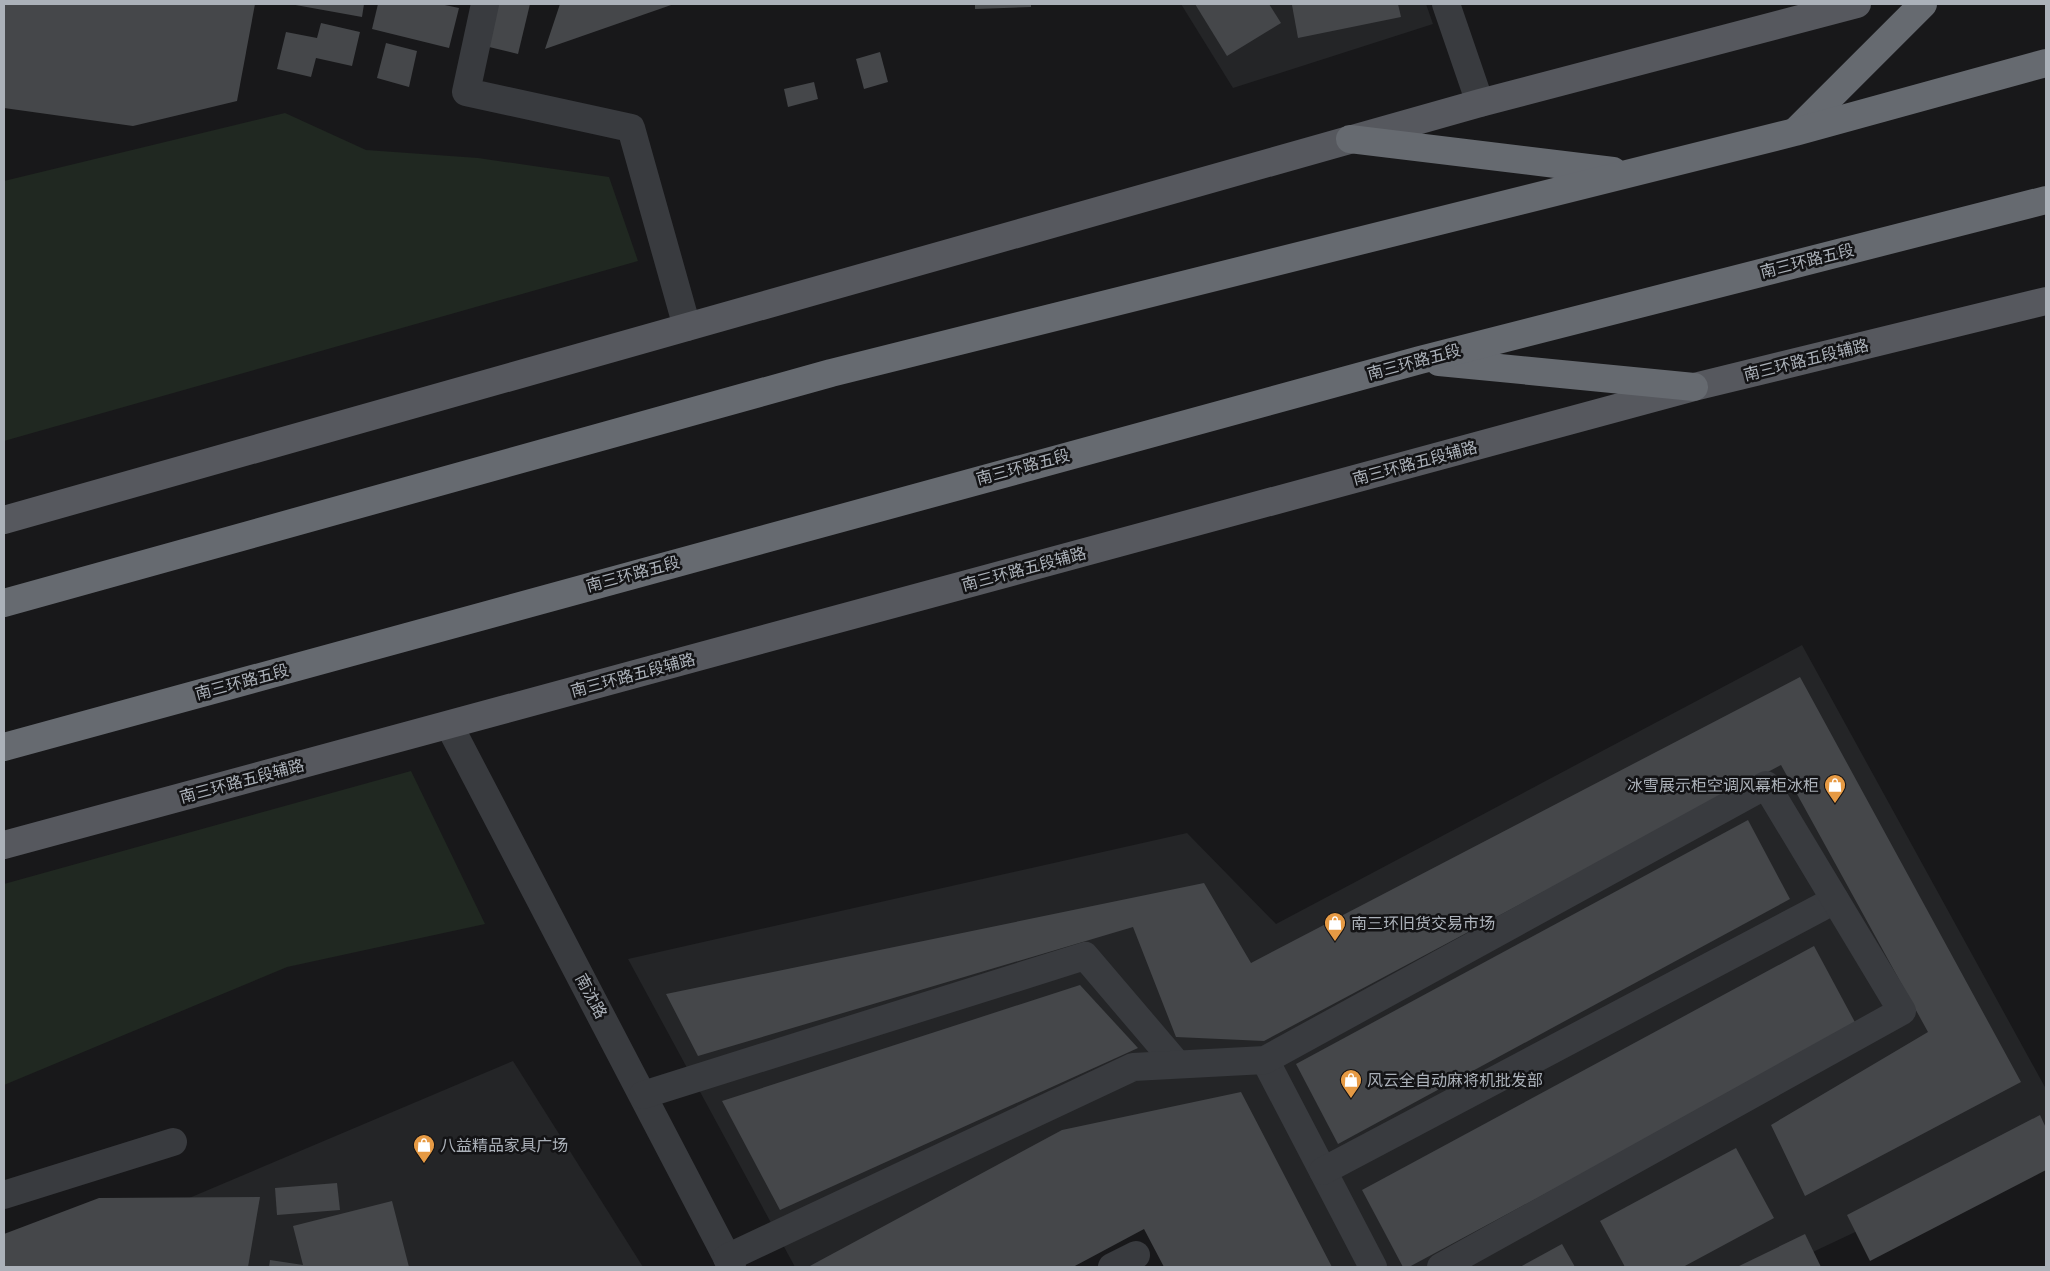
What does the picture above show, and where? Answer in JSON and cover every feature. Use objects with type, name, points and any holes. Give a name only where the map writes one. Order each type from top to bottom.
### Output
[{"type":"highway","points":[[1795,132],[1923,4]]},
{"type":"highway","points":[[4,603],[832,373],[1795,132],[2046,63]]},
{"type":"highway","points":[[1350,139],[1629,173]]},
{"type":"highway","name":"南三环路五段","points":[[4,747],[1420,360],[2046,200]]},
{"type":"highway","points":[[1420,360],[1694,387]]},
{"type":"main road","points":[[4,520],[1480,102],[1857,4]]},
{"type":"main road","name":"南三环路五段辅路","points":[[4,845],[1694,387],[2046,301]]},
{"type":"street","points":[[485,4],[466,92],[631,128],[687,327]]},
{"type":"street","points":[[1446,4],[1480,102]]},
{"type":"street","name":"南沈路","points":[[449,725],[730,1262]]},
{"type":"street","points":[[730,1262],[1132,1067],[1265,1060],[1766,785],[1902,1011],[1441,1267]]},
{"type":"street","points":[[1323,1171],[1835,900]]},
{"type":"street","points":[[643,1095],[1085,956],[1177,1064]]},
{"type":"street","points":[[1265,1060],[1373,1267]]},
{"type":"street","points":[[4,1194],[173,1142]]},
{"type":"shaded area","points":[[1181,4],[1426,4],[1433,24],[1233,88]]},
{"type":"shaded area","points":[[285,113],[366,150],[478,158],[609,177],[638,261],[4,441],[4,181]]},
{"type":"shaded area","name":"南三环旧货交易市场","points":[[1802,645],[2046,1089],[2046,1142],[1781,1267],[1252,1267],[1184,1147],[943,1267],[795,1267],[628,959],[1187,833],[1276,924]]},
{"type":"shaded area","points":[[411,771],[485,924],[287,967],[4,1085],[4,884]]},
{"type":"shaded area","name":"八益精品家具广场","points":[[513,1061],[643,1267],[26,1267]]},
{"type":"building","points":[[4,4],[255,4],[237,101],[133,126],[4,108]]},
{"type":"building","points":[[290,4],[364,4],[362,17]]},
{"type":"building","points":[[378,4],[440,4],[459,8],[449,48],[372,29]]},
{"type":"building","points":[[494,4],[530,4],[518,54],[485,46]]},
{"type":"building","points":[[560,4],[674,4],[545,49]]},
{"type":"building","points":[[975,4],[1031,4],[1031,7],[975,9]]},
{"type":"building","points":[[1195,4],[1269,4],[1281,23],[1227,56]]},
{"type":"building","points":[[1398,4],[1401,17],[1298,38],[1292,5]]},
{"type":"building","points":[[321,23],[360,32],[352,66],[316,58],[311,77],[277,69],[286,32],[317,38]]},
{"type":"building","points":[[386,43],[417,51],[409,87],[377,78]]},
{"type":"building","points":[[880,52],[888,82],[864,89],[856,59]]},
{"type":"building","points":[[814,82],[818,99],[788,107],[784,89]]},
{"type":"building","points":[[1800,677],[2021,1082],[1805,1196],[1771,1125],[1928,1032],[1781,765],[1264,1041],[1176,1037],[1133,927],[698,1056],[666,994],[1204,883],[1251,963]]},
{"type":"building","points":[[1748,820],[1790,899],[1338,1144],[1296,1064]]},
{"type":"building","points":[[1814,946],[1857,1026],[1409,1267],[1403,1267],[1362,1190]]},
{"type":"building","points":[[1080,985],[1138,1048],[780,1210],[722,1101]]},
{"type":"building","points":[[1241,1092],[1332,1267],[1164,1267],[1144,1229],[1073,1267],[808,1267],[1062,1130]]},
{"type":"building","points":[[2040,1115],[2046,1128],[2046,1170],[1870,1261],[1847,1215]]},
{"type":"building","points":[[1736,1148],[1774,1218],[1683,1267],[1625,1267],[1600,1221]]},
{"type":"building","points":[[337,1183],[340,1210],[277,1215],[275,1188]]},
{"type":"building","points":[[260,1197],[248,1267],[4,1267],[4,1234],[99,1198]]},
{"type":"building","points":[[392,1201],[409,1267],[269,1267],[270,1260],[303,1265],[293,1226]]},
{"type":"building","points":[[1805,1234],[1821,1267],[1737,1267]]},
{"type":"building","points":[[1562,1244],[1575,1267],[1520,1267]]},
{"type":"place","name":"冰雪展示柜空调风幕柜冰柜","points":[[1835,804]]},
{"type":"place","name":"南三环旧货交易市场","points":[[1335,942]]},
{"type":"place","name":"风云全自动麻将机批发部","points":[[1351,1099]]},
{"type":"place","name":"八益精品家具广场","points":[[424,1164]]}]
